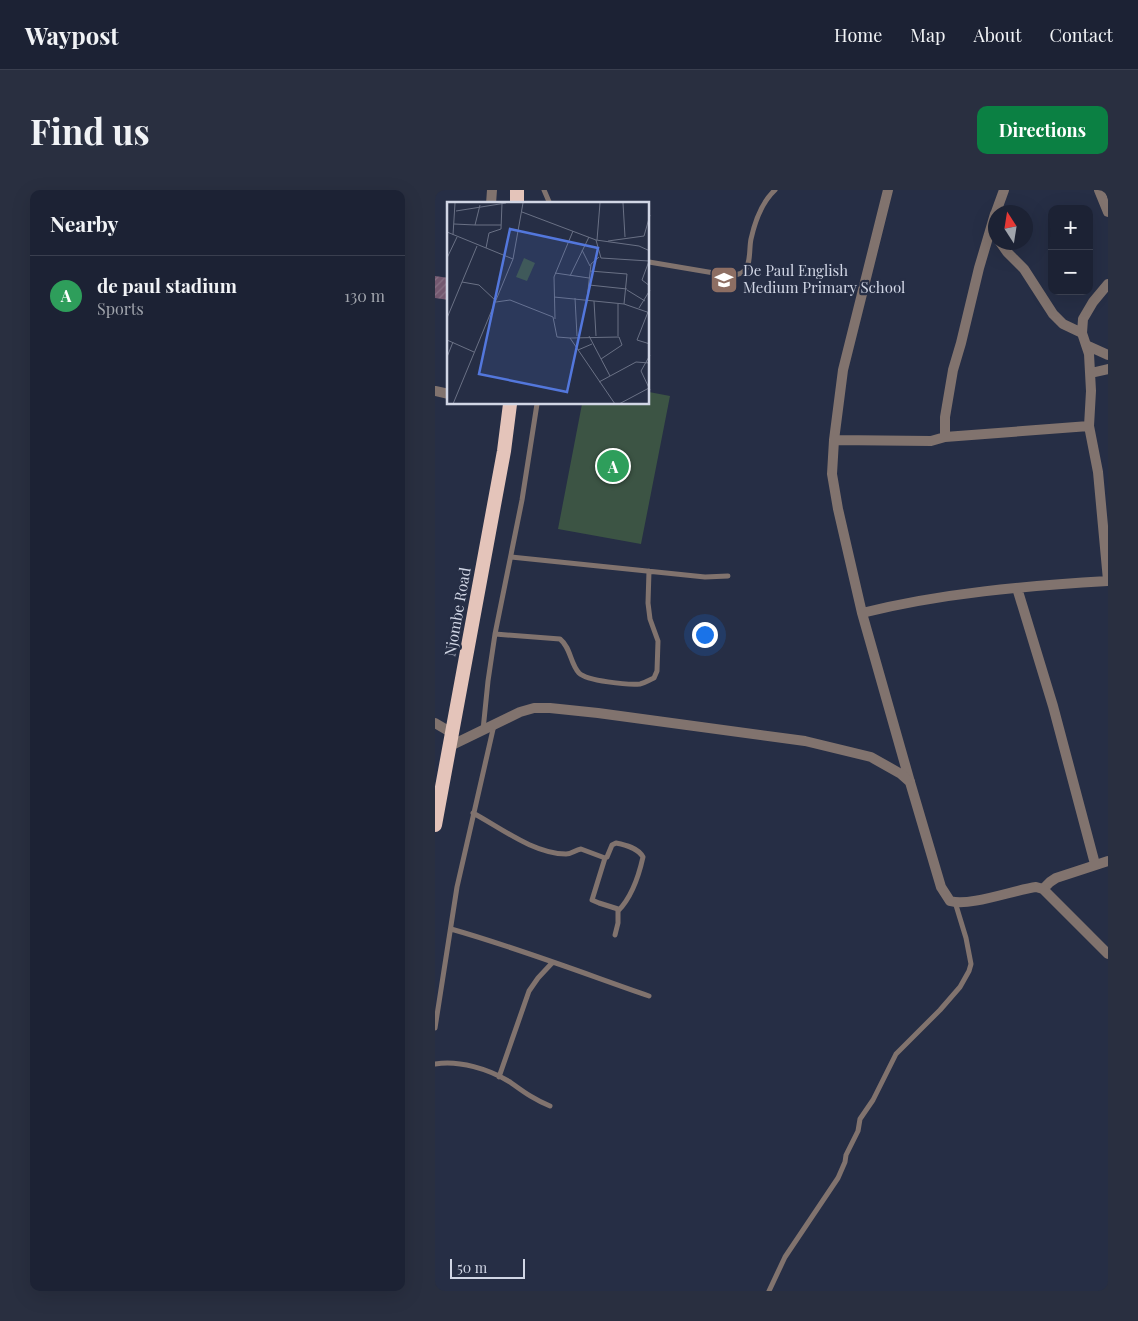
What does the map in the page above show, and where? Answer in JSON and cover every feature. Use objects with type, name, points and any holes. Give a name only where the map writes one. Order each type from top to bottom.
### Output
[{"type":"highway","name":"Njombe Road","points":[[435,825],[504,451],[510,405]]},
{"type":"street","points":[[888,190],[843,370],[834,440],[833,474],[835,491],[862,613],[910,782],[941,887],[950,901],[986,898],[1031,888],[1043,889],[1108,954]]},
{"type":"street","points":[[999,205],[1004,190]]},
{"type":"street","points":[[1099,190],[1108,212]]},
{"type":"street","points":[[945,437],[945,418],[953,370],[988,249]]},
{"type":"street","points":[[1006,250],[1024,269],[1042,301],[1053,314],[1063,324],[1082,334]]},
{"type":"street","points":[[862,613],[912,602],[1017,588],[1108,581],[1103,472],[1089,426],[1091,373],[1089,354],[1082,334],[1083,319],[1093,302],[1108,284]]},
{"type":"street","points":[[1086,345],[1108,355]]},
{"type":"street","points":[[1091,373],[1108,369]]},
{"type":"street","points":[[834,440],[931,441],[945,437],[1089,426]]},
{"type":"street","points":[[1017,588],[1053,706],[1095,864]]},
{"type":"street","points":[[435,723],[451,739],[483,730],[520,712],[534,708],[550,708],[786,738],[837,748],[871,757],[901,774],[910,782]]},
{"type":"street","points":[[1043,889],[1056,878],[1108,861]]},
{"type":"lane","points":[[544,190],[548,202]]},
{"type":"lane","points":[[650,262],[726,275],[736,275],[745,270],[749,261],[753,231],[761,208],[769,195],[775,190]]},
{"type":"lane","points":[[483,730],[495,634],[522,500],[537,405]]},
{"type":"lane","points":[[511,556],[705,577],[728,576]]},
{"type":"lane","points":[[495,634],[560,639],[570,651],[579,672],[587,678],[642,684],[654,678],[657,671],[658,641],[650,619],[647,603],[649,571]]},
{"type":"lane","points":[[435,1028],[457,886],[494,725]]},
{"type":"lane","points":[[473,812],[534,847],[565,854],[581,849],[605,858]]},
{"type":"lane","points":[[615,935],[619,911],[625,903],[639,873],[643,857],[642,854],[634,849],[616,843],[612,845],[605,858],[592,900],[599,904],[617,908],[619,911]]},
{"type":"lane","points":[[769,1291],[785,1257],[838,1178],[846,1155],[858,1131],[860,1119],[873,1100],[896,1054],[941,1010],[960,987],[969,971],[971,964],[966,938],[955,902]]},
{"type":"lane","points":[[451,929],[504,944],[649,996]]},
{"type":"lane","points":[[499,1076],[529,991],[538,978],[553,963]]},
{"type":"lane","points":[[435,1064],[457,1063],[499,1076],[533,1099],[550,1106]]},
{"type":"green space","points":[[650,392],[670,396],[641,544],[558,529],[582,405],[650,405]]},
{"type":"building","points":[[435,276],[447,278],[447,300],[435,298]]},
{"type":"place","name":"De Paul English Medium Primary School","points":[[724,280]]},
{"type":"place","name":"de paul stadium","points":[[613,466]]}]
